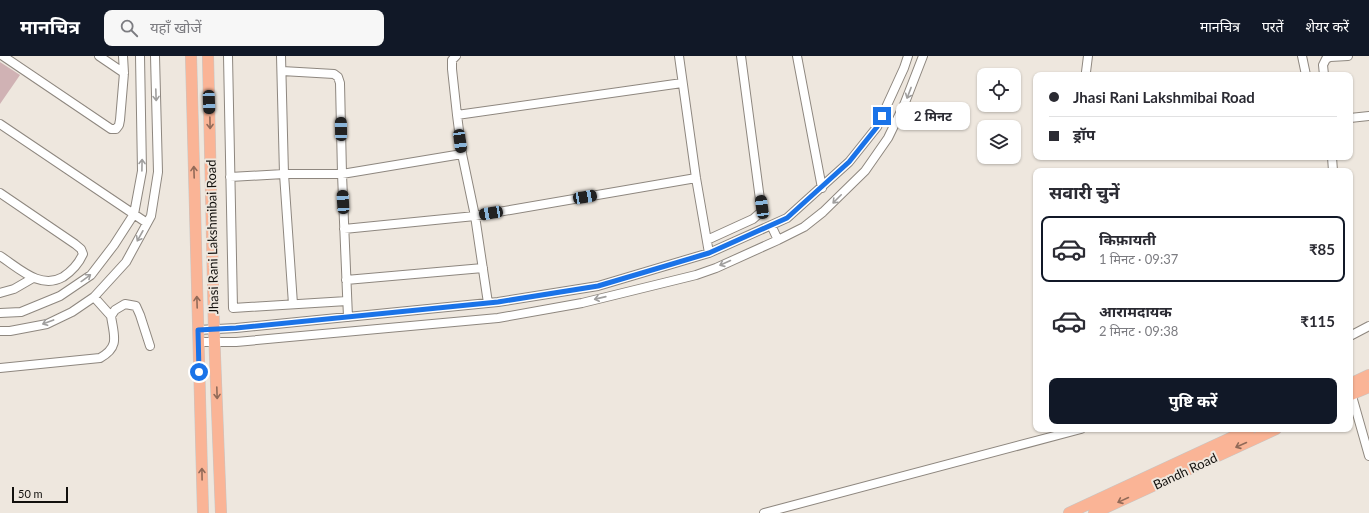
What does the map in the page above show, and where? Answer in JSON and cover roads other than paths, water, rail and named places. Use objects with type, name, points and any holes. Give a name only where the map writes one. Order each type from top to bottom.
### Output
[{"type":"main road","name":"Jhasi Rani Lakshmibai Road","points":[[190,56],[203,513]]},
{"type":"main road","name":"Jhasi Rani Lakshmibai Road","points":[[208,56],[214,330],[221,513]]},
{"type":"main road","points":[[1353,388],[1369,375]]},
{"type":"main road","points":[[1353,390],[1369,387]]},
{"type":"main road","name":"Bandh Road","points":[[1069,513],[1244,432]]},
{"type":"main road","name":"Bandh Road","points":[[1094,513],[1270,432]]},
{"type":"street","points":[[2,56],[111,129],[116,129],[119,125],[124,73],[124,56]]},
{"type":"street","points":[[98,56],[124,73]]},
{"type":"street","points":[[0,313],[21,312],[60,296],[91,274],[114,245],[134,214],[142,170],[140,56]]},
{"type":"street","points":[[0,331],[10,331],[47,324],[72,312],[94,297],[126,262],[151,216],[158,172],[154,56]]},
{"type":"street","points":[[228,56],[233,308],[347,301]]},
{"type":"street","points":[[281,56],[284,174],[293,304]]},
{"type":"street","points":[[456,56],[452,60],[452,69],[462,154],[475,216],[488,303]]},
{"type":"street","points":[[679,56],[696,178],[709,253]]},
{"type":"street","points":[[707,240],[753,219],[761,212],[762,207],[741,56]]},
{"type":"street","points":[[797,56],[822,188]]},
{"type":"street","points":[[198,330],[214,330],[488,303],[598,286],[709,253],[787,218],[849,162],[877,127],[908,56]]},
{"type":"street","points":[[198,342],[236,342],[498,318],[582,303],[696,276],[804,227],[823,212],[865,170],[891,132],[904,105],[923,56]]},
{"type":"street","points":[[1086,72],[1088,56]]},
{"type":"street","points":[[1302,56],[1305,72]]},
{"type":"street","points":[[1324,72],[1323,65],[1326,59],[1330,57],[1348,56]]},
{"type":"street","points":[[282,71],[334,74],[338,77],[340,83],[348,317]]},
{"type":"street","points":[[457,115],[682,83]]},
{"type":"street","points":[[1353,118],[1369,116]]},
{"type":"street","points":[[0,124],[147,223]]},
{"type":"street","points":[[230,177],[284,174],[342,174],[462,154]]},
{"type":"street","points":[[344,229],[475,216],[696,178]]},
{"type":"street","points":[[0,193],[75,244],[81,249],[83,254],[68,274],[57,280],[43,282],[33,278],[0,256]]},
{"type":"street","points":[[772,225],[778,240]]},
{"type":"street","points":[[346,280],[483,268]]},
{"type":"street","points":[[0,293],[14,289],[33,278]]},
{"type":"street","points":[[0,368],[100,358],[110,353],[115,342],[111,316],[94,297]]},
{"type":"street","points":[[111,316],[115,310],[125,304],[136,306],[150,346]]},
{"type":"street","points":[[1353,334],[1369,326]]},
{"type":"street","points":[[1353,401],[1369,456]]},
{"type":"street","points":[[764,513],[1070,432]]}]
